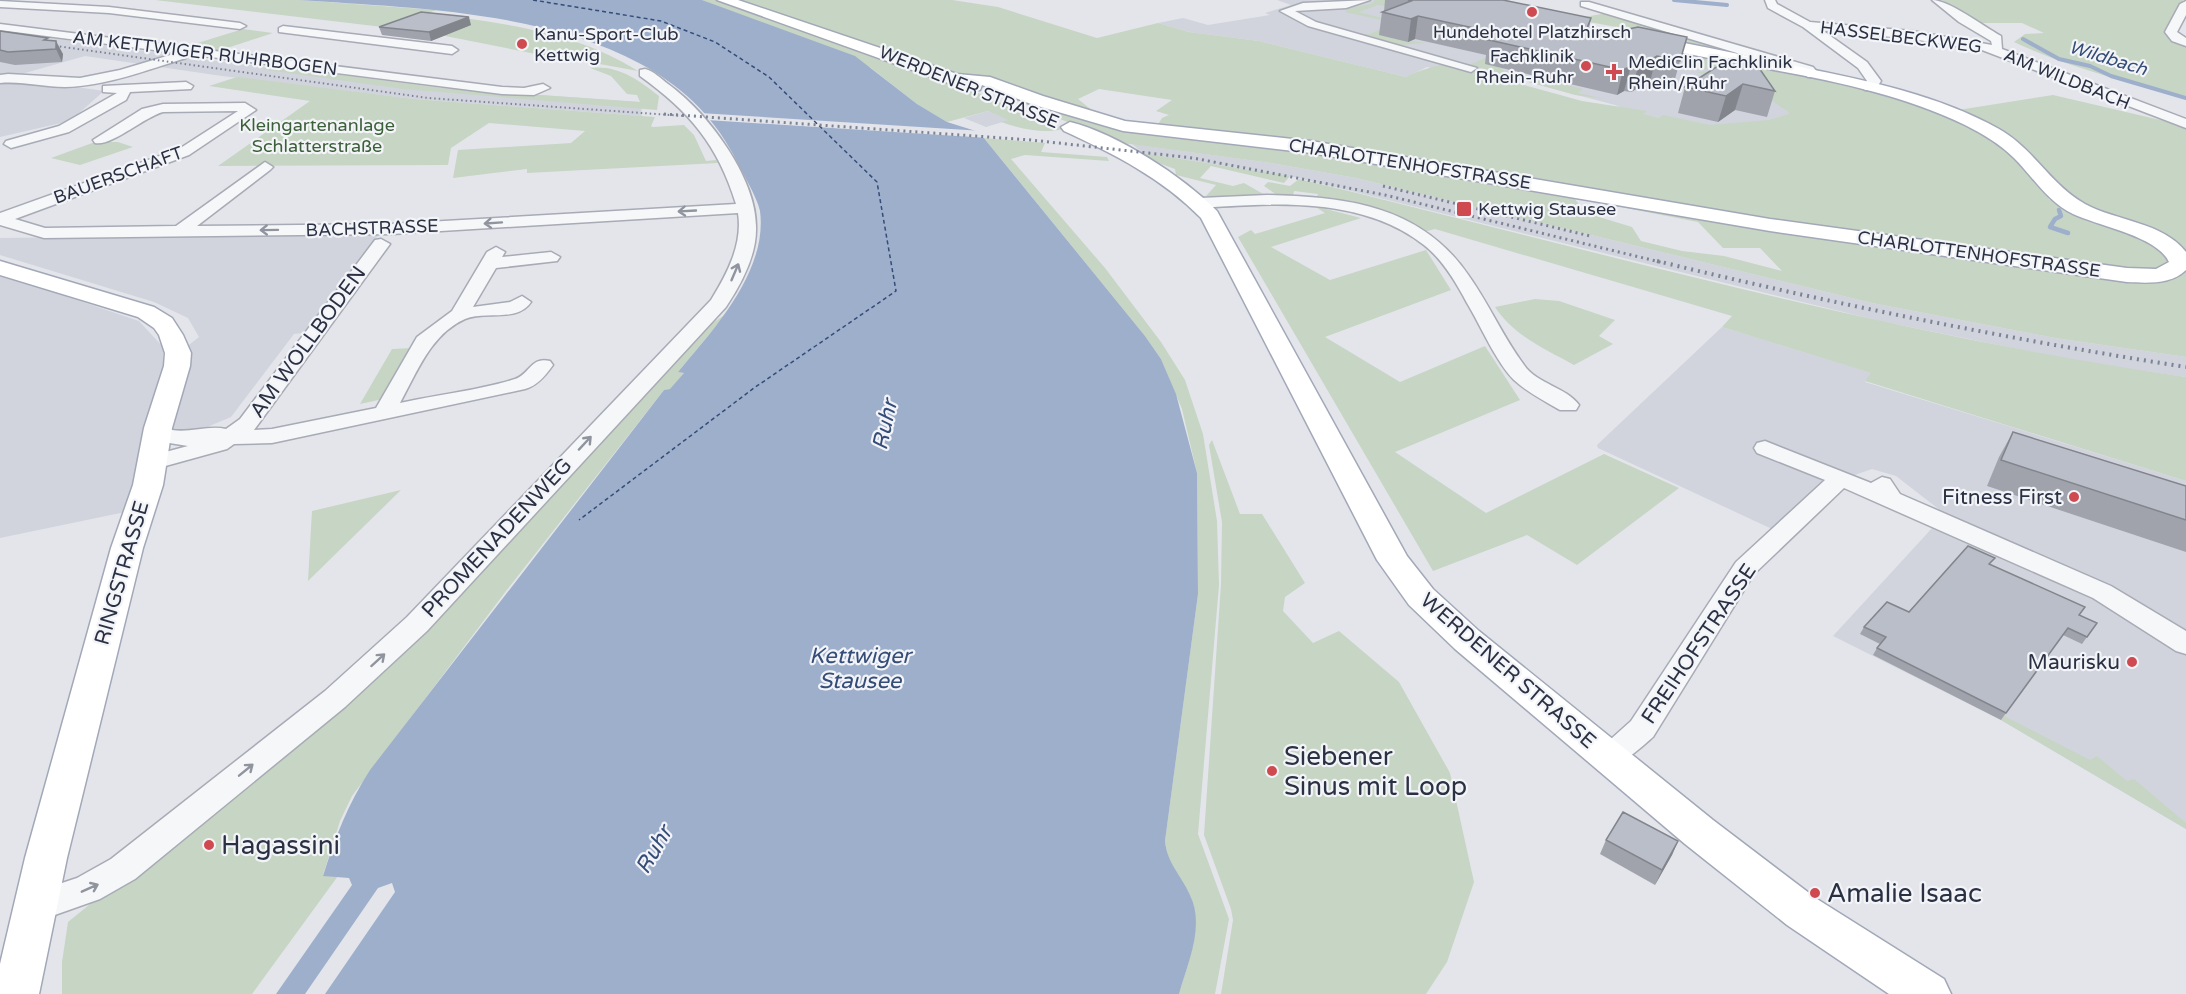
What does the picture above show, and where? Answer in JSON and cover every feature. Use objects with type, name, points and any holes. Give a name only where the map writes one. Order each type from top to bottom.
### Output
[{"type":"main road","name":"WERDENER STRASSE","points":[[724,0],[955,79],[1100,141],[1165,177],[1200,203],[1223,236],[1393,560],[1421,597],[1467,640],[1746,870],[1904,989]]},
{"type":"main road","name":"CHARLOTTENHOFSTRASSE","points":[[955,79],[982,80],[1037,100],[1123,126],[1322,149],[1770,225],[2127,275],[2163,274],[2177,268],[2180,263],[2177,255],[2162,242],[2090,213],[2062,199],[2026,156],[1996,134],[1947,110],[1870,87],[1632,38]]},
{"type":"main road","name":"RINGSTRASSE","points":[[0,268],[146,312],[163,323],[171,334],[178,353],[177,366],[154,446],[148,485],[127,548],[93,674],[35,907],[16,994]]},
{"type":"street","points":[[1282,1],[1298,6],[1351,4],[1365,0]]},
{"type":"street","points":[[1770,0],[1772,6],[1807,25],[1866,67],[1874,81],[1870,87]]},
{"type":"street","name":"AM WILDBACH","points":[[1937,0],[1963,20],[1997,39],[1999,44],[1995,50],[2186,124]]},
{"type":"street","name":"AM KETTWIGER RUHRBOGEN","points":[[0,4],[94,9],[240,26]]},
{"type":"street","points":[[1585,4],[1808,70],[1813,74]]},
{"type":"street","points":[[2186,4],[2171,32],[2176,38],[2186,42]]},
{"type":"street","points":[[1298,6],[1286,11],[1310,24],[1471,68]]},
{"type":"street","name":"AM KETTWIGER RUHRBOGEN","points":[[19,30],[94,9]]},
{"type":"street","name":"AM KETTWIGER RUHRBOGEN","points":[[297,25],[283,30],[452,50],[392,75]]},
{"type":"street","name":"HASSELBECKWEG","points":[[1807,25],[1904,34],[1995,50]]},
{"type":"street","name":"AM KETTWIGER RUHRBOGEN","points":[[0,27],[188,53],[515,90],[536,91],[543,88]]},
{"type":"street","points":[[66,82],[121,74],[188,53]]},
{"type":"street","name":"PROMENADENWEG","points":[[35,907],[88,890],[123,869],[335,699],[417,624],[718,303],[732,279],[745,245],[748,233],[746,208],[726,162],[700,119],[665,87],[645,74]]},
{"type":"street","points":[[0,79],[20,77],[95,88],[186,86]]},
{"type":"street","name":"BAUERSCHAFT","points":[[11,144],[64,129],[109,105],[124,94],[122,88]]},
{"type":"street","name":"BAUERSCHAFT","points":[[109,105],[154,104],[163,108]]},
{"type":"street","name":"BAUERSCHAFT","points":[[0,219],[184,152],[249,110],[245,106],[163,108],[147,112],[100,140]]},
{"type":"street","points":[[179,232],[265,168]]},
{"type":"street","points":[[1200,203],[1285,198],[1314,200],[1369,212],[1409,229],[1445,254],[1520,374],[1568,405]]},
{"type":"street","name":"BACHSTRASSE","points":[[0,219],[44,233],[392,229],[746,208]]},
{"type":"street","name":"AM WOLLBODEN","points":[[232,437],[248,424],[381,244]]},
{"type":"street","points":[[384,412],[424,342],[460,314],[493,257],[544,260],[551,256]]},
{"type":"street","points":[[460,314],[516,307],[522,302]]},
{"type":"street","points":[[154,446],[165,436],[186,439],[219,434],[232,437],[272,436],[525,382],[543,366]]},
{"type":"street","points":[[154,446],[207,449],[232,437]]},
{"type":"street","points":[[1765,448],[1841,478],[1886,491],[2102,592],[2186,644]]},
{"type":"street","name":"FREIHOFSTRASSE","points":[[1605,755],[1623,746],[1642,729],[1745,568],[1841,478]]},
{"type":"shaded area","name":"MediClin Fachklinik Rhein/Ruhr","points":[[1277,0],[1404,0],[1664,45],[1862,106],[1713,130],[1635,113],[1615,105],[1459,64],[1445,62],[1406,77],[1259,41],[1189,32],[1158,23],[1183,18],[1208,25],[1270,15],[1265,13],[1291,5]]},
{"type":"shaded area","points":[[0,31],[209,60],[441,88],[641,102],[642,116],[414,99],[222,76],[85,56],[18,75],[0,74]]},
{"type":"shaded area","points":[[0,79],[104,91],[70,121],[0,137]]},
{"type":"shaded area","points":[[988,111],[1009,120],[986,127],[964,118]]},
{"type":"shaded area","points":[[1132,144],[1271,163],[1356,178],[1872,303],[2055,338],[2186,357],[2186,377],[2087,363],[1880,321],[1290,176],[1143,153]]},
{"type":"shaded area","points":[[380,233],[303,333],[294,334],[231,417],[205,428],[167,435],[180,352],[199,337],[188,318],[154,302],[0,255],[0,238]]},
{"type":"shaded area","points":[[0,274],[139,321],[163,347],[163,378],[146,418],[130,511],[0,538]]},
{"type":"shaded area","points":[[1722,327],[1872,373],[1865,382],[2186,481],[2186,829],[2001,720],[1833,636],[1945,514],[1896,476],[1872,469],[1849,477],[1772,529],[1598,448],[1597,445]]},
{"type":"green space","points":[[155,0],[299,0],[436,10],[428,13],[510,25],[563,38],[614,57],[638,71],[551,57],[425,32]]},
{"type":"green space","points":[[702,0],[718,0],[950,81],[1063,129],[1040,131],[1016,127],[1001,122],[1008,120],[988,111],[947,122],[917,104],[871,68]]},
{"type":"green space","points":[[727,0],[952,0],[998,7],[1097,38],[1158,23],[1189,32],[1259,41],[1406,77],[1445,63],[1582,101],[1647,111],[1643,114],[1659,118],[1663,115],[1710,125],[1769,120],[1789,114],[1766,94],[1759,79],[1756,79],[1757,83],[1741,79],[1737,81],[1695,72],[1717,71],[1688,57],[1702,58],[1679,54],[1712,69],[1696,67],[1670,57],[1676,53],[1594,40],[1446,10],[1386,3],[1385,6],[1378,5],[1359,12],[1405,24],[1380,35],[1425,43],[1401,45],[1358,34],[1370,34],[1395,23],[1345,12],[1348,10],[1344,9],[1371,4],[1375,0],[1401,0],[1663,46],[1839,82],[1914,101],[1968,123],[2008,146],[2052,195],[2048,199],[2146,237],[2162,247],[2171,259],[2162,268],[2156,270],[2119,270],[1765,223],[1310,145],[1155,129],[1162,118],[1169,115],[1156,111],[1172,100],[1099,89],[1078,99],[1104,120],[982,78],[938,70]]},
{"type":"green space","points":[[1942,0],[2183,0],[2173,24],[2165,33],[2186,43],[2186,96],[2098,74],[2035,51],[2014,42],[2025,34],[2044,33],[2022,23],[1971,23]]},
{"type":"green space","points":[[1607,13],[1732,50],[1713,51],[1627,29],[1573,19]]},
{"type":"green space","points":[[243,29],[273,33],[218,51],[188,46]]},
{"type":"green space","points":[[1488,57],[1504,68],[1501,70],[1583,89],[1578,93],[1606,99],[1575,95],[1469,65]]},
{"type":"green space","points":[[273,66],[441,88],[640,102],[637,95],[627,94],[611,76],[590,68],[600,68],[628,75],[659,96],[657,110],[403,89],[260,69]]},
{"type":"green space","name":"Kleingartenanlage Schlatterstraße","points":[[237,77],[414,99],[655,117],[651,126],[653,127],[684,125],[694,135],[706,161],[716,160],[718,163],[527,173],[527,169],[453,178],[458,150],[571,143],[585,131],[489,123],[451,148],[448,165],[218,166],[310,101],[209,86]]},
{"type":"green space","points":[[979,85],[1110,125],[1309,149],[1577,193],[2175,277],[2186,270],[2186,357],[2055,338],[1872,303],[1356,178],[1271,163],[1115,142]],"holes":[[[1574,198],[1698,222],[1723,248],[1760,248],[1782,271],[1724,256],[1682,251],[1641,241],[1632,227],[1586,213]]]},
{"type":"green space","points":[[2053,95],[2186,126],[2186,255],[2083,207],[2043,170],[1952,111]]},
{"type":"green space","points":[[984,138],[1045,143],[1041,152],[1107,157],[1109,161],[1025,155],[1011,159],[1105,268],[1161,342],[1185,380],[1203,434],[1217,521],[1219,585],[1198,834],[1229,919],[1215,994],[1179,994],[1193,942],[1195,916],[1193,903],[1171,861],[1165,841],[1198,594],[1197,473],[1182,409],[1161,359],[1145,336]]},
{"type":"green space","points":[[95,142],[118,142],[133,147],[80,165],[51,158]]},
{"type":"green space","points":[[1143,153],[1290,176],[1284,183],[1211,166],[1200,178],[1233,186],[1244,183],[1265,195],[1206,196],[1216,185],[1176,175],[1175,169],[1133,154]]},
{"type":"green space","points":[[1299,179],[1630,262],[1851,314],[1962,338],[2186,377],[2186,481],[1865,381],[1871,373],[1722,327],[1732,316],[1435,229],[1420,233],[1316,199],[1318,194],[1294,191],[1293,196],[1277,195],[1264,186],[1268,182],[1290,186]]},
{"type":"green space","points":[[1314,206],[1361,218],[1271,247],[1330,280],[1426,250],[1451,290],[1325,337],[1400,382],[1485,346],[1520,400],[1395,452],[1486,513],[1604,454],[1679,488],[1577,565],[1527,535],[1433,571],[1238,237],[1251,230],[1255,234],[1325,213]]},
{"type":"green space","points":[[1535,299],[1559,301],[1615,320],[1599,336],[1613,344],[1574,365],[1521,334],[1495,307]]},
{"type":"green space","points":[[726,314],[678,372],[684,373],[671,389],[664,390],[506,591],[352,796],[340,821],[323,875],[338,876],[252,994],[62,994],[62,962],[68,922],[377,671],[692,337]]},
{"type":"green space","points":[[412,348],[383,399],[360,404],[392,349]]},
{"type":"green space","points":[[1212,440],[1240,514],[1262,514],[1305,583],[1285,597],[1283,611],[1313,643],[1339,631],[1399,682],[1450,773],[1474,882],[1447,962],[1426,994],[1221,994],[1233,920],[1204,835],[1221,584],[1222,522],[1209,445]]},
{"type":"green space","points":[[401,490],[308,581],[312,511]]},
{"type":"green space","points":[[2004,716],[2090,760],[2097,756],[2127,781],[2134,779],[2186,823],[2186,829],[2001,720]]},
{"type":"water","name":"Kettwiger Stausee","points":[[299,0],[702,0],[855,56],[917,104],[947,122],[979,132],[1145,336],[1161,359],[1176,394],[1197,473],[1198,594],[1165,841],[1171,862],[1190,895],[1196,919],[1194,944],[1179,994],[325,994],[395,892],[392,883],[378,888],[305,994],[276,994],[352,885],[349,878],[323,876],[343,821],[370,770],[664,390],[670,389],[684,373],[678,372],[707,338],[747,277],[760,233],[758,205],[733,154],[699,107],[653,71],[599,45],[540,27],[478,15]]},
{"type":"pier","points":[[700,113],[983,131],[988,138],[707,120]]},
{"type":"building","points":[[1408,0],[1503,0],[1591,18],[1587,28],[1610,33],[1638,27],[1687,37],[1680,61],[1657,56],[1638,67],[1631,66],[1623,70],[1489,40],[1502,34],[1418,16],[1411,19],[1382,12],[1411,1]]},
{"type":"building","points":[[421,12],[469,17],[429,32],[379,27]]},
{"type":"building","points":[[0,31],[48,38],[44,40],[56,41],[56,49],[8,52],[0,50]]},
{"type":"building","points":[[1729,59],[1757,65],[1775,91],[1743,84],[1726,96],[1685,87]]},
{"type":"building","points":[[2013,432],[2186,486],[2186,520],[2001,460]]},
{"type":"building","points":[[1968,546],[1995,558],[1989,564],[2085,607],[2079,615],[2097,623],[2087,637],[2068,628],[2006,713],[1877,648],[1886,637],[1864,627],[1887,602],[1909,612]]},
{"type":"building","points":[[1623,812],[1678,841],[1662,870],[1606,840]]},
{"type":"waterway","points":[[1674,0],[1727,5]]},
{"type":"waterway","name":"Wildbach","points":[[2023,39],[2059,59],[2090,66],[2111,76],[2186,98]]},
{"type":"waterway","points":[[2059,210],[2061,216],[2055,219],[2050,227],[2068,233]]},
{"type":"ferry route","points":[[533,0],[661,21],[715,42],[769,77],[877,182],[896,291],[754,388],[579,520]]},
{"type":"railway","points":[[42,44],[428,98],[685,116]]},
{"type":"railway","points":[[664,114],[1031,140],[1193,158],[1385,195],[1664,263]]},
{"type":"railway","points":[[1383,186],[1590,236]]},
{"type":"railway","points":[[1657,261],[1921,320],[2186,367]]},
{"type":"place","name":"Hundehotel Platzhirsch","points":[[1532,12]]},
{"type":"place","name":"Kanu-Sport-Club Kettwig","points":[[522,44]]},
{"type":"place","name":"Fachklinik Rhein-Ruhr","points":[[1586,66]]},
{"type":"place","name":"MediClin Fachklinik Rhein/Ruhr","points":[[1614,72]]},
{"type":"place","name":"Kettwig Stausee","points":[[1464,209]]},
{"type":"place","name":"Fitness First","points":[[2074,497]]},
{"type":"place","name":"Maurisku","points":[[2132,662]]},
{"type":"place","name":"Siebener Sinus mit Loop","points":[[1272,771]]},
{"type":"place","name":"Hagassini","points":[[209,845]]},
{"type":"place","name":"Amalie Isaac","points":[[1815,893]]},
{"type":"water label","name":"Ruhr","points":[[885,425]]},
{"type":"water label","name":"Ruhr","points":[[654,850]]}]
